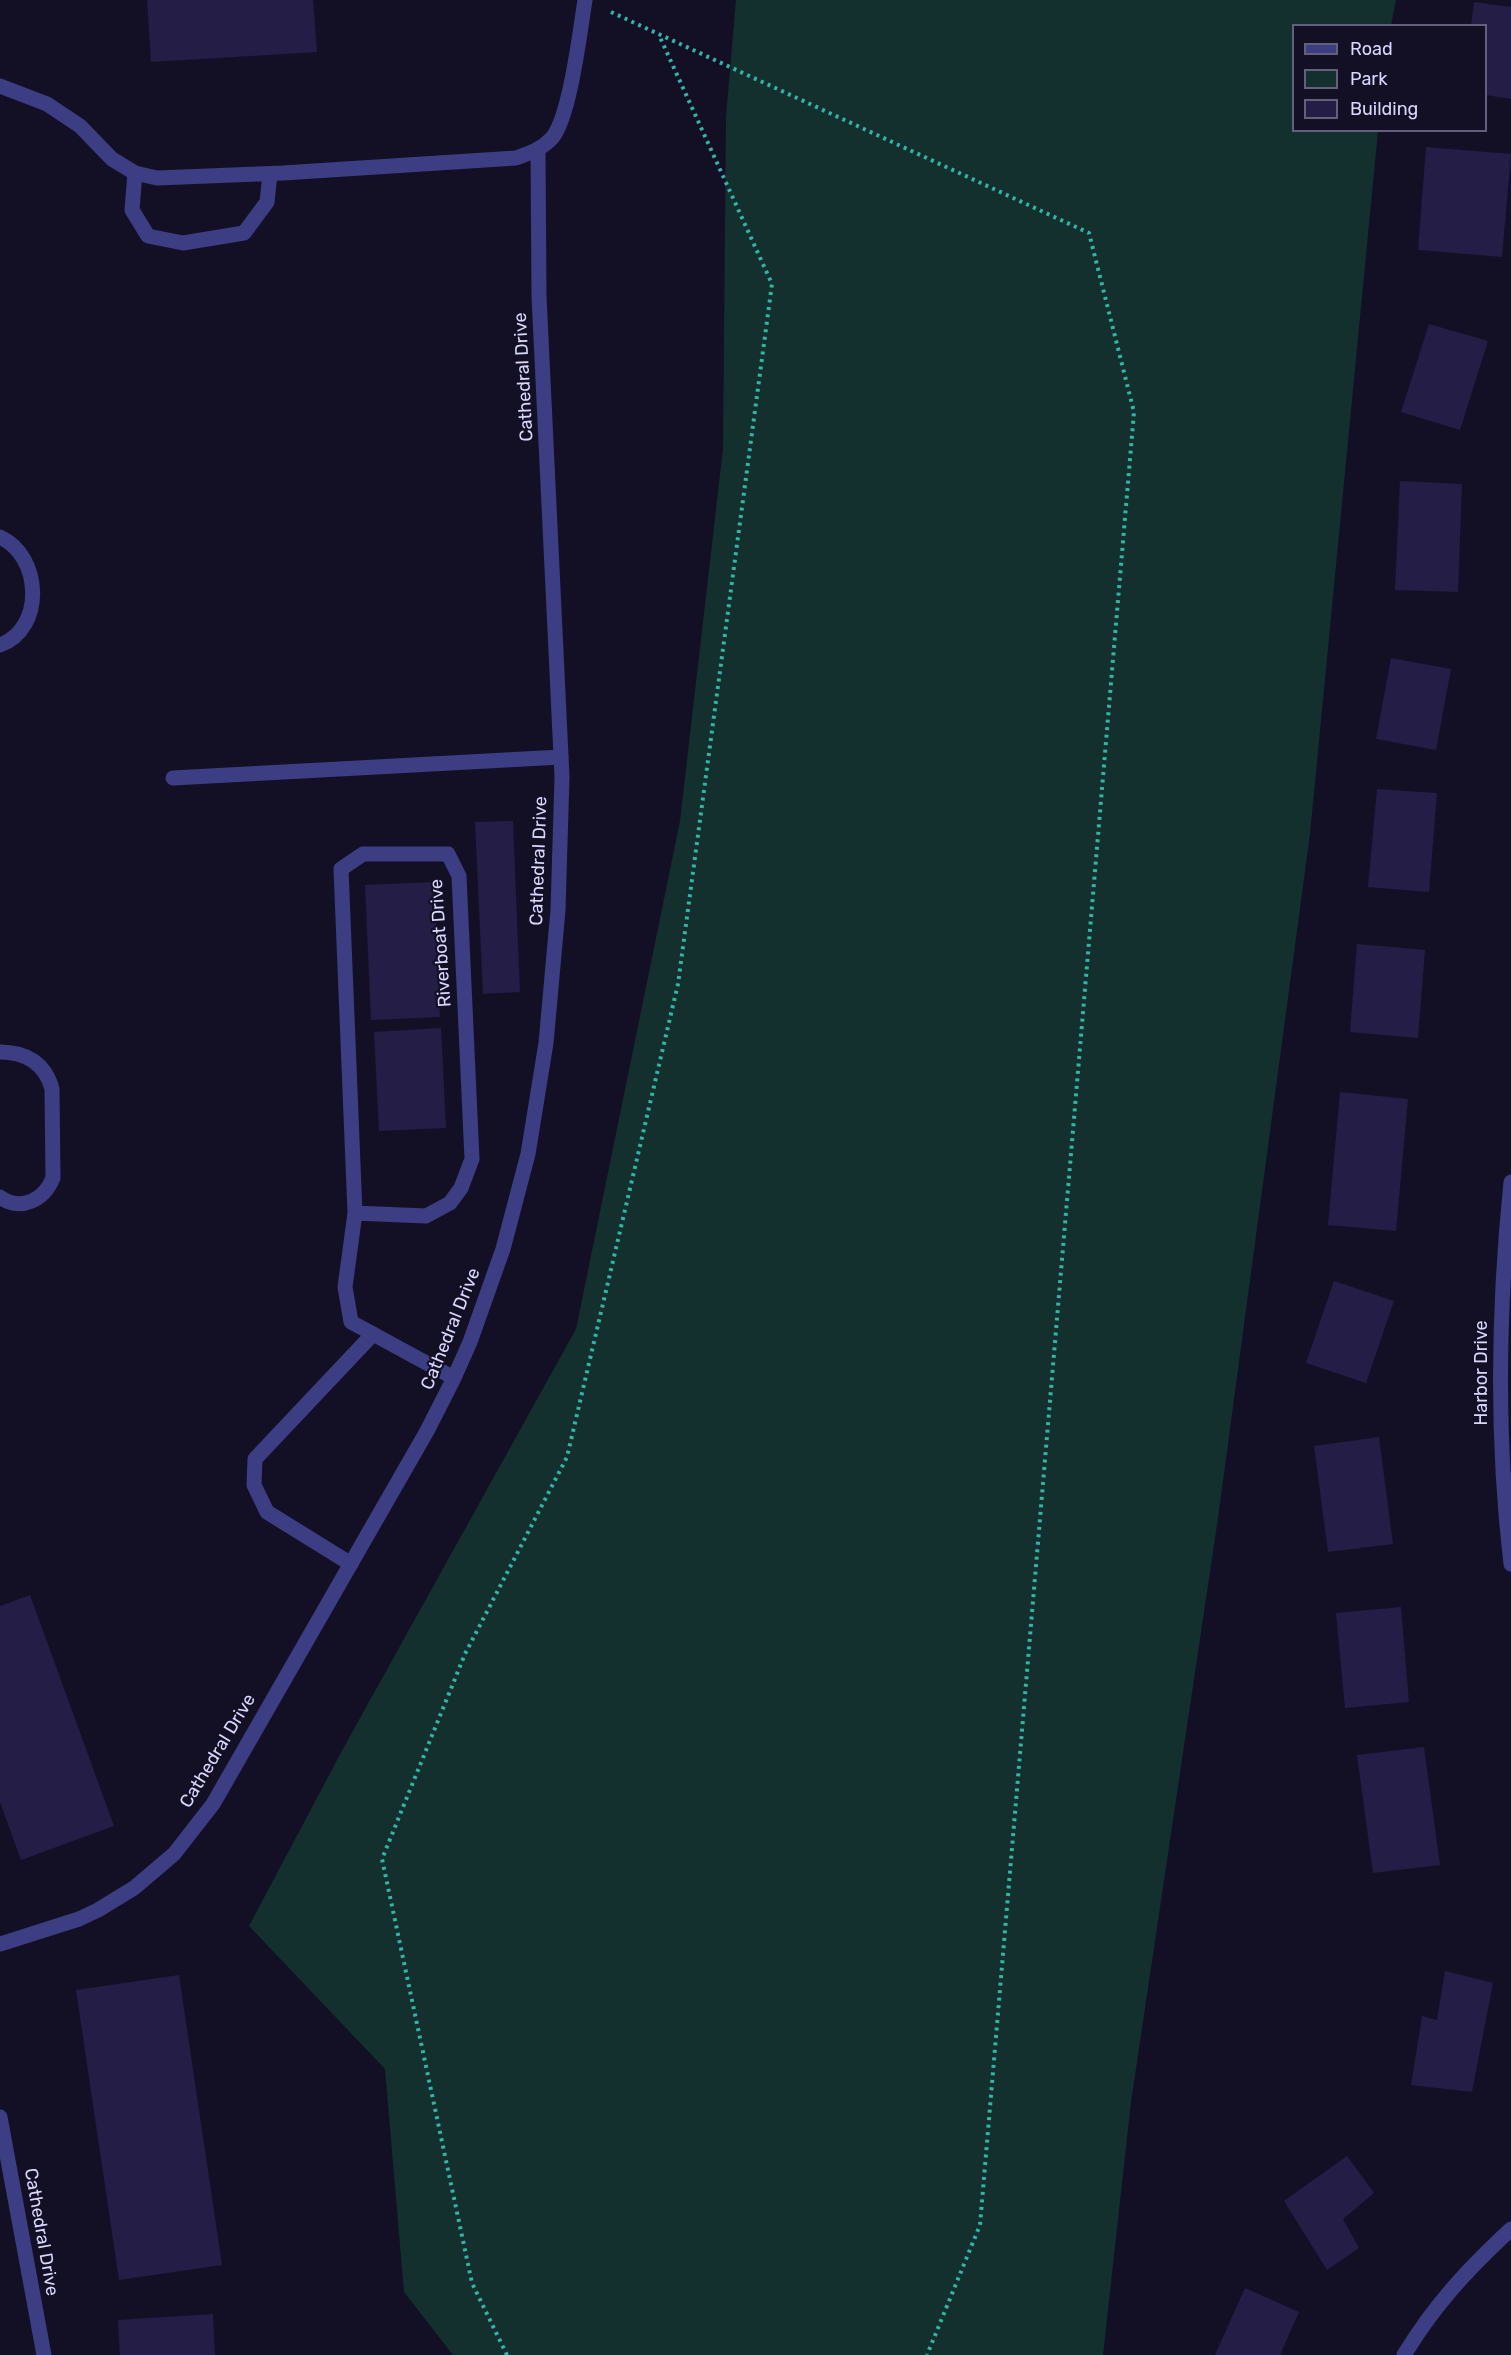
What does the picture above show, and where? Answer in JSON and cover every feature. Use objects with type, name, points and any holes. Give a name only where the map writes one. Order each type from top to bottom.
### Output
[{"type":"street","points":[[0,86],[47,104],[80,126],[112,159],[135,173],[157,178],[270,174],[516,158],[538,150],[553,137],[564,116],[585,0]]},
{"type":"street","name":"Cathedral Drive","points":[[0,1944],[79,1919],[134,1888],[174,1854],[213,1804],[428,1431],[470,1342],[503,1249],[528,1154],[546,1043],[558,910],[561,757],[539,296],[538,150]]},
{"type":"street","points":[[135,173],[132,210],[148,236],[183,243],[244,233],[267,202],[270,174]]},
{"type":"street","points":[[0,537],[21,554],[31,572],[34,592],[30,612],[20,630],[0,645]]},
{"type":"street","points":[[173,778],[561,757]]},
{"type":"street","name":"Riverboat Drive","points":[[355,1212],[426,1216],[450,1203],[461,1188],[472,1159],[459,876],[448,855],[363,854],[341,869],[355,1212],[345,1287],[351,1322],[454,1378]]},
{"type":"street","points":[[0,1052],[17,1052],[36,1061],[49,1077],[52,1089],[53,1178],[48,1191],[33,1202],[16,1204],[0,1197]]},
{"type":"street","name":"Harbor Drive","points":[[1511,1182],[1502,1270],[1499,1392],[1505,1514],[1511,1564]]},
{"type":"street","points":[[351,1563],[267,1512],[254,1485],[255,1459],[373,1334]]},
{"type":"street","name":"Cathedral Drive","points":[[0,2116],[44,2355]]},
{"type":"street","points":[[1404,2355],[1422,2325],[1464,2273],[1511,2229]]},
{"type":"path","points":[[585,0],[1089,233],[1134,412],[980,2225],[927,2355]]},
{"type":"path","points":[[507,2355],[472,2283],[382,1859],[465,1654],[567,1457],[678,984],[772,284],[659,34]]},
{"type":"green space","points":[[736,0],[1396,0],[1391,24],[1292,24],[1292,132],[1378,132],[1310,834],[1218,1518],[1131,2102],[1103,2355],[453,2355],[404,2292],[385,2069],[249,1926],[344,1747],[576,1329],[680,821],[723,449],[726,117]]},
{"type":"building","points":[[147,0],[313,0],[317,52],[151,62]]},
{"type":"building","points":[[1474,2],[1511,7],[1511,99],[1487,95],[1487,24],[1471,24]]},
{"type":"building","points":[[1426,147],[1511,154],[1502,257],[1418,250]]},
{"type":"building","points":[[1429,324],[1488,341],[1460,430],[1401,412]]},
{"type":"building","points":[[1400,481],[1462,484],[1458,592],[1395,590]]},
{"type":"building","points":[[1391,658],[1451,669],[1436,750],[1376,739]]},
{"type":"building","points":[[1377,789],[1437,793],[1429,892],[1368,887]]},
{"type":"building","points":[[513,821],[520,992],[483,994],[475,822]]},
{"type":"building","points":[[434,882],[440,1017],[371,1020],[365,885]]},
{"type":"building","points":[[1357,944],[1425,950],[1418,1038],[1350,1032]]},
{"type":"building","points":[[441,1028],[446,1128],[379,1131],[374,1032]]},
{"type":"building","points":[[1340,1092],[1408,1099],[1396,1231],[1328,1225]]},
{"type":"building","points":[[1334,1281],[1394,1301],[1366,1383],[1306,1363]]},
{"type":"building","points":[[1379,1437],[1393,1544],[1328,1552],[1314,1446]]},
{"type":"building","points":[[30,1595],[114,1826],[21,1860],[0,1802],[0,1606]]},
{"type":"building","points":[[1401,1607],[1409,1702],[1345,1708],[1336,1613]]},
{"type":"building","points":[[1424,1747],[1440,1865],[1373,1873],[1357,1755]]},
{"type":"building","points":[[1445,1971],[1493,1983],[1472,2092],[1411,2085],[1422,2016],[1437,2020]]},
{"type":"building","points":[[179,1975],[222,2265],[119,2280],[76,1990]]},
{"type":"building","points":[[1347,2156],[1374,2193],[1343,2219],[1359,2248],[1327,2270],[1284,2201]]},
{"type":"building","points":[[1245,2288],[1299,2312],[1280,2355],[1215,2355]]},
{"type":"building","points":[[213,2314],[215,2355],[120,2355],[118,2320]]}]
